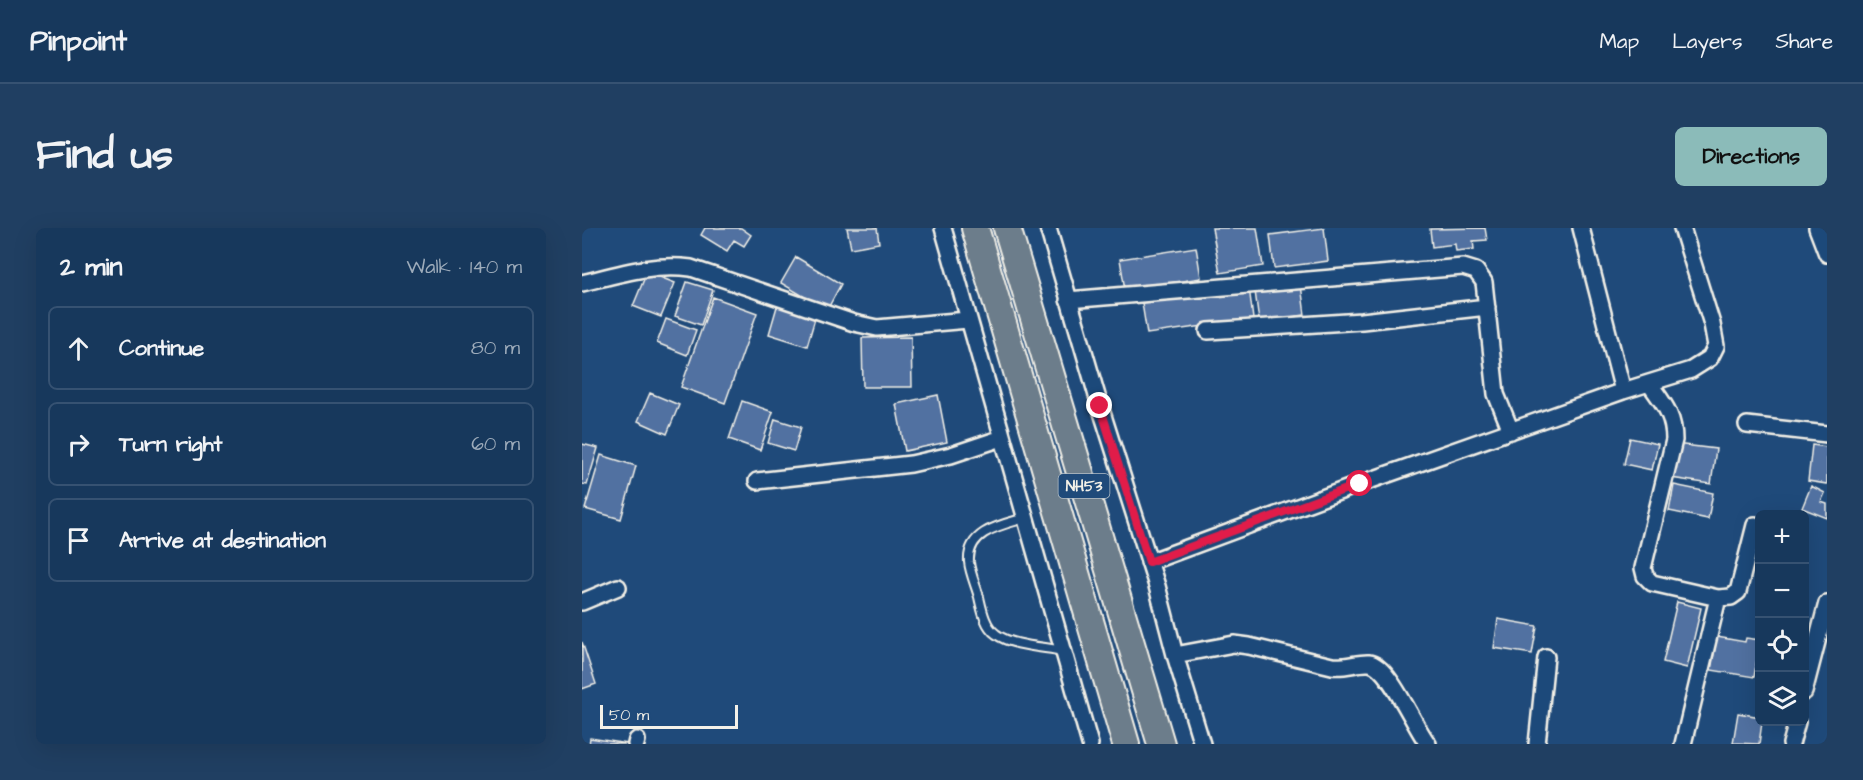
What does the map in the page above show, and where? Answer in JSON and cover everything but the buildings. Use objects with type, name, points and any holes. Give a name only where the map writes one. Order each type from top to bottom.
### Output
[{"type":"highway","name":"NH53","points":[[975,228],[1126,744]]},
{"type":"highway","name":"NH53","points":[[1007,228],[1161,744]]},
{"type":"street","points":[[943,228],[1090,744]]},
{"type":"street","points":[[1048,228],[1068,300],[1157,586],[1202,744]]},
{"type":"street","points":[[1581,228],[1623,391]]},
{"type":"street","points":[[1149,562],[1623,391],[1691,370],[1710,358],[1716,345],[1712,324],[1682,228]]},
{"type":"street","points":[[1817,228],[1827,254]]},
{"type":"street","points":[[582,283],[648,267],[676,266],[691,268],[854,323],[877,328],[968,321]]},
{"type":"street","points":[[1068,300],[1463,267],[1476,271],[1485,282],[1496,394],[1511,431]]},
{"type":"street","points":[[1208,332],[1362,321],[1487,307]]},
{"type":"street","points":[[1649,383],[1670,413],[1674,425],[1674,440],[1643,568],[1645,576],[1652,583],[1718,598],[1731,597],[1738,592],[1755,525]]},
{"type":"street","points":[[1747,425],[1827,434]]},
{"type":"street","points":[[757,481],[911,464],[951,455],[1002,438]]},
{"type":"street","points":[[582,602],[618,587]]},
{"type":"street","points":[[1683,744],[1718,598]]},
{"type":"street","points":[[1809,673],[1827,603]]},
{"type":"street","points":[[1175,655],[1234,644],[1344,668],[1367,663],[1375,665],[1383,670],[1390,679],[1428,744]]},
{"type":"street","points":[[1537,744],[1546,657]]},
{"type":"street","points":[[1791,744],[1796,726]]},
{"type":"lane","points":[[1025,518],[992,528],[976,538],[970,547],[969,563],[985,620],[995,634],[1010,641],[1063,651]]},
{"type":"route","points":[[1100,406],[1149,562],[1360,484]]}]
